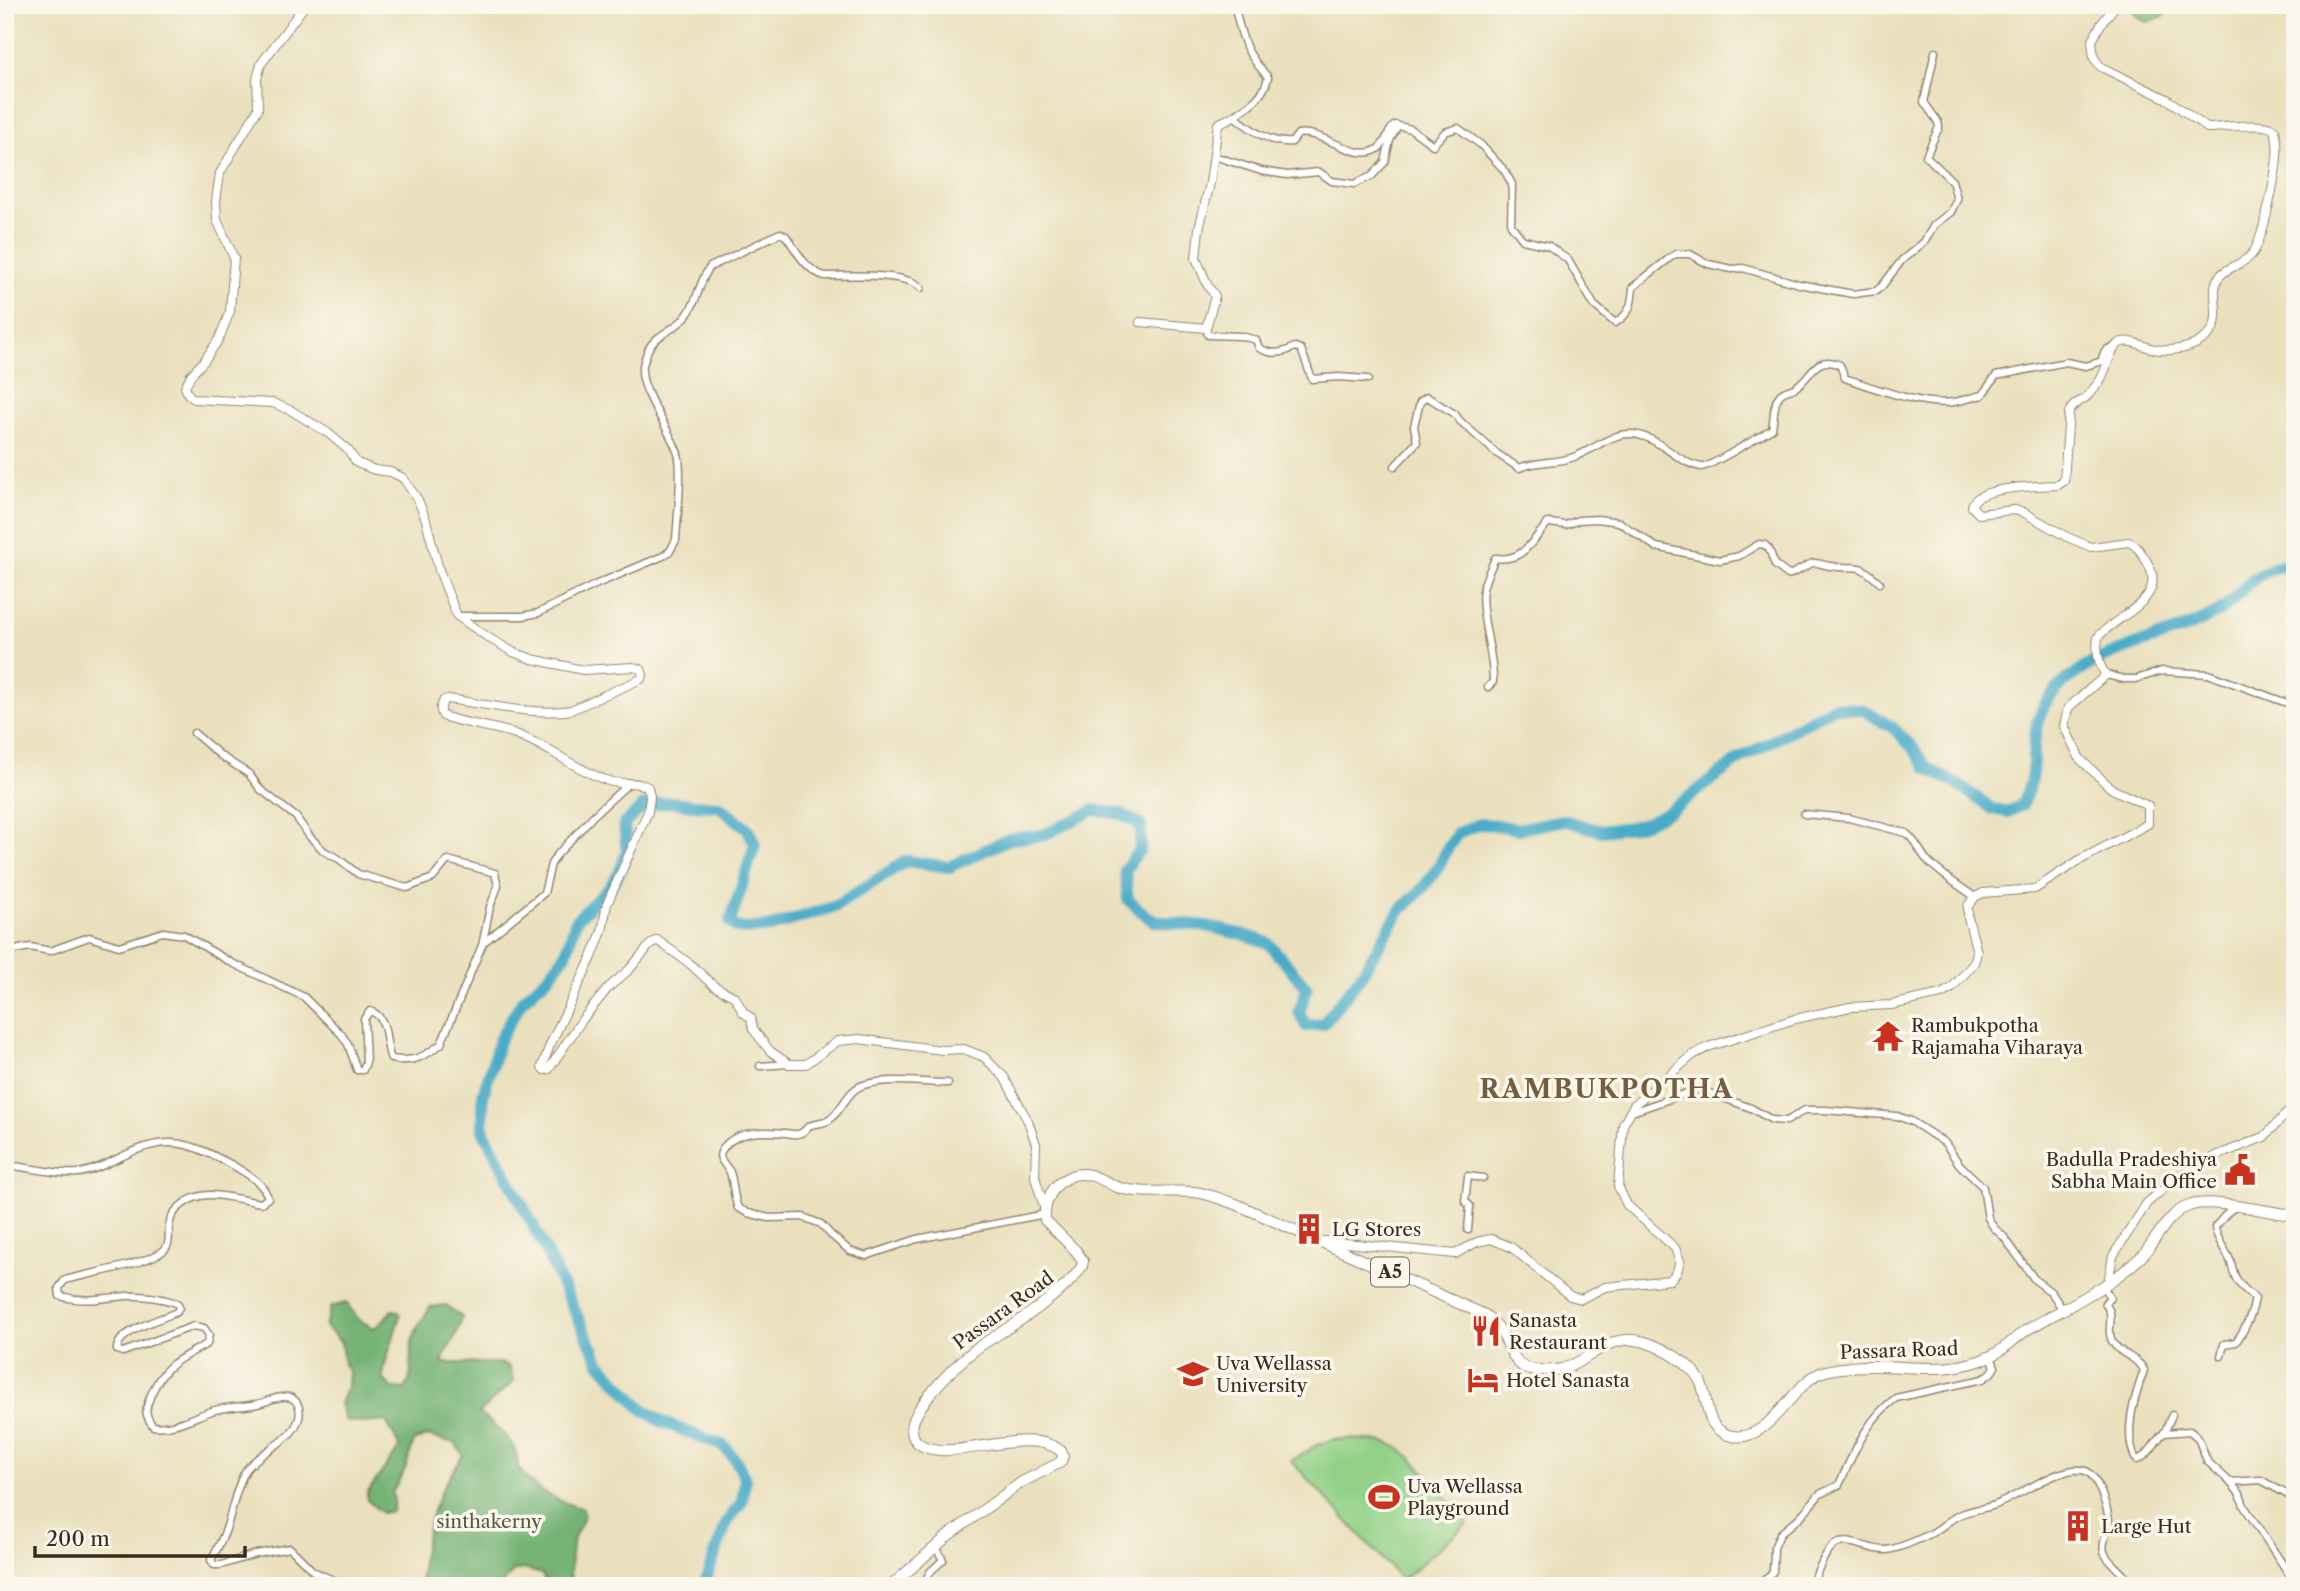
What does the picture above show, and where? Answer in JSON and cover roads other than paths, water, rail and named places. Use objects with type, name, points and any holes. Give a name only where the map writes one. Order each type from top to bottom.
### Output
[{"type":"highway","name":"Passara Road","points":[[891,1586],[949,1535],[1022,1482],[1059,1465],[1062,1460],[1061,1451],[1045,1443],[1012,1442],[941,1450],[924,1447],[914,1439],[912,1429],[922,1405],[954,1367],[1041,1306],[1066,1286],[1082,1266],[1080,1256],[1045,1220],[1047,1198],[1071,1176],[1082,1174],[1098,1177],[1121,1188],[1197,1192],[1236,1204],[1469,1306],[1499,1327],[1521,1365],[1530,1369],[1567,1369],[1581,1363],[1605,1344],[1620,1340],[1650,1344],[1671,1355],[1696,1374],[1713,1425],[1729,1435],[1748,1435],[1759,1429],[1777,1415],[1810,1380],[1827,1371],[1875,1365],[1945,1369],[1991,1356],[2027,1330],[2106,1284],[2141,1256],[2183,1208],[2197,1204],[2287,1214],[2295,1212]]},
{"type":"street","points":[[305,5],[261,64],[257,79],[258,109],[217,182],[217,220],[234,258],[230,311],[219,339],[191,374],[186,387],[188,394],[194,399],[272,403],[292,411],[328,433],[348,450],[358,463],[403,478],[422,510],[439,570],[457,616],[513,652],[583,670],[633,667],[641,670],[641,679],[571,710],[559,712],[449,699],[444,700],[440,709],[443,716],[514,734],[537,743],[605,780],[618,784],[641,783],[648,787],[648,812],[607,904],[597,944],[550,1045],[542,1067],[544,1070],[549,1069],[582,1020],[609,987],[657,940],[690,963],[714,986],[735,997],[743,1012],[751,1018],[753,1029],[770,1051],[789,1064]]},
{"type":"street","points":[[1234,5],[1250,57],[1268,77],[1264,92],[1258,99],[1218,124],[1196,258],[1216,296],[1206,328],[1208,335],[1241,336],[1256,340],[1259,348],[1271,354],[1295,347],[1301,349],[1312,379],[1338,376],[1368,379]]},
{"type":"street","points":[[1395,466],[1417,442],[1414,426],[1420,402],[1427,397],[1454,414],[1496,453],[1519,468],[1531,463],[1572,458],[1625,433],[1649,438],[1703,468],[1711,466],[1772,429],[1777,399],[1782,392],[1797,388],[1807,374],[1824,362],[1840,365],[1845,378],[1899,396],[1954,402],[1982,396],[1996,376],[2066,362],[2086,366],[2102,361],[2107,348],[2125,341],[2156,349],[2174,349],[2201,341],[2211,332],[2217,305],[2215,285],[2223,273],[2246,261],[2256,251],[2277,158],[2275,130],[2271,126],[2258,125],[2207,128],[2166,99],[2101,67],[2092,52],[2092,40],[2116,5]]},
{"type":"street","points":[[1234,116],[1270,140],[1292,142],[1298,134],[1308,132],[1359,153],[1382,146],[1391,127],[1411,129],[1433,145],[1445,132],[1458,128],[1481,145],[1504,170],[1512,184],[1511,225],[1523,240],[1549,246],[1569,260],[1594,305],[1615,323],[1625,317],[1632,305],[1633,287],[1676,254],[1690,254],[1708,264],[1732,269],[1743,268],[1785,281],[1853,294],[1876,291],[1882,286],[1902,260],[1924,242],[1934,225],[1951,212],[1957,199],[1952,181],[1926,156],[1939,127],[1924,102],[1935,52]]},
{"type":"street","points":[[1214,156],[1261,171],[1287,175],[1319,172],[1332,181],[1354,184],[1382,168],[1390,140],[1398,126]]},
{"type":"street","points":[[457,616],[523,616],[538,613],[670,551],[676,540],[679,457],[669,429],[646,388],[642,369],[654,339],[688,314],[704,274],[710,267],[780,233],[786,236],[810,270],[817,274],[897,279],[916,282],[921,288]]},
{"type":"street","points":[[1140,322],[1206,328]]},
{"type":"street","points":[[2103,671],[2097,645],[2100,634],[2137,605],[2152,588],[2154,580],[2151,569],[2138,548],[2122,541],[2091,547],[2067,537],[2024,512],[2014,510],[1979,514],[1972,508],[1972,502],[1976,498],[2006,488],[2059,485],[2064,481],[2069,412],[2073,405],[2085,398],[2098,383],[2118,344]]},
{"type":"street","points":[[1488,687],[1493,682],[1494,664],[1483,590],[1489,572],[1495,558],[1508,560],[1522,553],[1548,523],[1566,525],[1589,519],[1619,522],[1656,547],[1720,560],[1738,556],[1759,544],[1765,545],[1775,565],[1788,575],[1800,572],[1811,563],[1857,566],[1865,569],[1880,583]]},
{"type":"street","points":[[2103,671],[2124,679],[2136,679],[2162,671],[2208,674],[2295,706]]},
{"type":"street","points":[[1316,1240],[1455,1254],[1477,1242],[1491,1239],[1511,1247],[1570,1296],[1581,1299],[1605,1287],[1670,1280],[1677,1272],[1680,1261],[1675,1248],[1627,1205],[1618,1186],[1623,1125],[1627,1114],[1692,1055],[1708,1047],[1795,1019],[1850,1006],[1891,1005],[1941,994],[1952,988],[1974,963],[1978,951],[1968,918],[1968,906],[1975,897],[1983,893],[2035,889],[2078,861],[2148,824],[2148,806],[2112,789],[2080,759],[2064,726],[2068,708],[2103,671]]},
{"type":"street","points":[[5,952],[30,947],[50,951],[89,937],[119,946],[163,932],[184,934],[230,962],[304,997],[341,1034],[348,1045],[354,1066],[360,1071],[366,1062],[364,1019],[370,1011],[381,1018],[391,1059],[407,1062],[428,1054],[441,1044],[483,943],[490,907],[498,886],[495,873],[448,860],[433,877],[407,888],[358,874],[339,859],[324,852],[296,817],[260,789],[249,774],[221,757],[194,733]]},
{"type":"street","points":[[483,943],[544,893],[551,864],[556,856],[593,816],[628,784]]},
{"type":"street","points":[[1804,814],[1849,818],[1906,832],[1936,869],[1975,897]]},
{"type":"street","points":[[760,1066],[806,1064],[838,1041],[859,1039],[942,1050],[964,1049],[984,1057],[1004,1077],[1028,1121],[1036,1144],[1035,1177],[1044,1211],[917,1239],[866,1256],[850,1251],[821,1224],[803,1217],[769,1217],[738,1208],[733,1197],[731,1177],[719,1153],[728,1140],[744,1133],[796,1135],[810,1125],[828,1121],[853,1090],[864,1084],[948,1083]]},
{"type":"street","points":[[1627,1114],[1698,1089],[1751,1108],[1772,1120],[1787,1121],[1805,1111],[1825,1110],[1897,1116],[1911,1121],[1945,1143],[1959,1164],[1983,1187],[1988,1218],[1994,1228],[2004,1237],[2035,1280],[2051,1292],[2063,1310]]},
{"type":"street","points":[[2172,1415],[2164,1433],[2148,1454],[2137,1460],[2131,1441],[2131,1419],[2144,1370],[2141,1364],[2124,1355],[2111,1340],[2111,1314],[2105,1303],[2110,1298],[2106,1284],[2113,1256],[2147,1203],[2186,1172],[2216,1156],[2264,1137],[2295,1105]]},
{"type":"street","points":[[5,1159],[14,1166],[78,1173],[145,1145],[184,1144],[202,1150],[240,1170],[266,1191],[268,1198],[261,1203],[208,1195],[189,1201],[176,1210],[172,1217],[169,1244],[164,1250],[142,1260],[65,1280],[59,1288],[60,1296],[79,1301],[139,1296],[177,1303],[177,1312],[125,1334],[117,1346],[117,1350],[123,1352],[194,1326],[204,1328],[209,1335],[207,1344],[170,1365],[158,1377],[146,1407],[146,1415],[153,1426],[166,1428],[217,1409],[258,1404],[284,1396],[292,1397],[298,1403],[299,1419],[295,1427],[247,1469],[226,1529],[211,1560],[214,1565],[221,1565],[256,1553],[290,1548],[313,1571],[346,1586]]},
{"type":"street","points":[[1468,1230],[1470,1206],[1465,1201],[1468,1176],[1483,1178]]},
{"type":"street","points":[[2221,1356],[2224,1344],[2235,1342],[2246,1326],[2255,1299],[2241,1287],[2231,1271],[2231,1261],[2216,1235],[2215,1227],[2236,1207]]},
{"type":"street","points":[[1755,1586],[1773,1571],[1774,1548],[1780,1534],[1800,1517],[1820,1494],[1839,1485],[1859,1440],[1889,1402],[1896,1398],[1983,1379],[1995,1367],[1991,1356]]},
{"type":"street","points":[[2164,1433],[2190,1431],[2198,1438],[2207,1461],[2239,1494],[2244,1506],[2293,1577],[2290,1586]]},
{"type":"street","points":[[1811,1586],[1830,1548],[1838,1542],[1874,1550],[1888,1550],[1931,1534],[1960,1514],[1997,1505],[2054,1475],[2078,1470],[2091,1474],[2102,1492],[2109,1521],[2104,1553],[2128,1580],[2130,1586]]},
{"type":"street","points":[[2230,1482],[2261,1480],[2295,1499]]},
{"type":"street","points":[[923,1586],[930,1572],[943,1560],[936,1547]]},
{"type":"waterway","points":[[701,1586],[727,1522],[742,1502],[745,1479],[737,1462],[724,1446],[662,1422],[640,1407],[600,1363],[483,1130],[483,1095],[500,1038],[522,1001],[549,976],[566,954],[576,920],[609,888],[619,873],[627,852],[624,824],[645,805],[674,802],[719,806],[748,829],[755,845],[730,922],[737,928],[747,929],[770,927],[836,906],[906,861],[949,867],[1009,839],[1044,835],[1094,810],[1121,814],[1141,825],[1140,849],[1125,870],[1128,900],[1153,921],[1205,926],[1268,943],[1307,988],[1299,1012],[1306,1026],[1323,1024],[1360,977],[1399,912],[1423,888],[1439,866],[1458,833],[1479,824],[1518,829],[1563,820],[1601,831],[1648,822],[1670,811],[1741,758],[1834,707],[1863,710],[1892,727],[1913,748],[1927,768],[1957,784],[1993,809],[2008,812],[2022,805],[2030,786],[2039,716],[2050,697],[2067,680],[2108,656],[2199,622],[2224,608],[2258,577],[2295,563]]},
{"type":"place","name":"Rambukpotha Rajamaha Viharaya","points":[[1888,1036]]},
{"type":"place","name":"Badulla Pradeshiya Sabha Main Office","points":[[2240,1170]]},
{"type":"place","name":"LG Stores","points":[[1309,1229]]},
{"type":"place","name":"Sanasta Restaurant","points":[[1486,1331]]},
{"type":"place","name":"Uva Wellassa University","points":[[1193,1374]]},
{"type":"place","name":"Hotel Sanasta","points":[[1483,1380]]},
{"type":"place","name":"Uva Wellassa Playground","points":[[1384,1497]]},
{"type":"place","name":"Large Hut","points":[[2078,1526]]},
{"type":"district","name":"RAMBUKPOTHA","points":[[1607,1089]]},
{"type":"park label","name":"sinthakerny","points":[[489,1521]]}]
